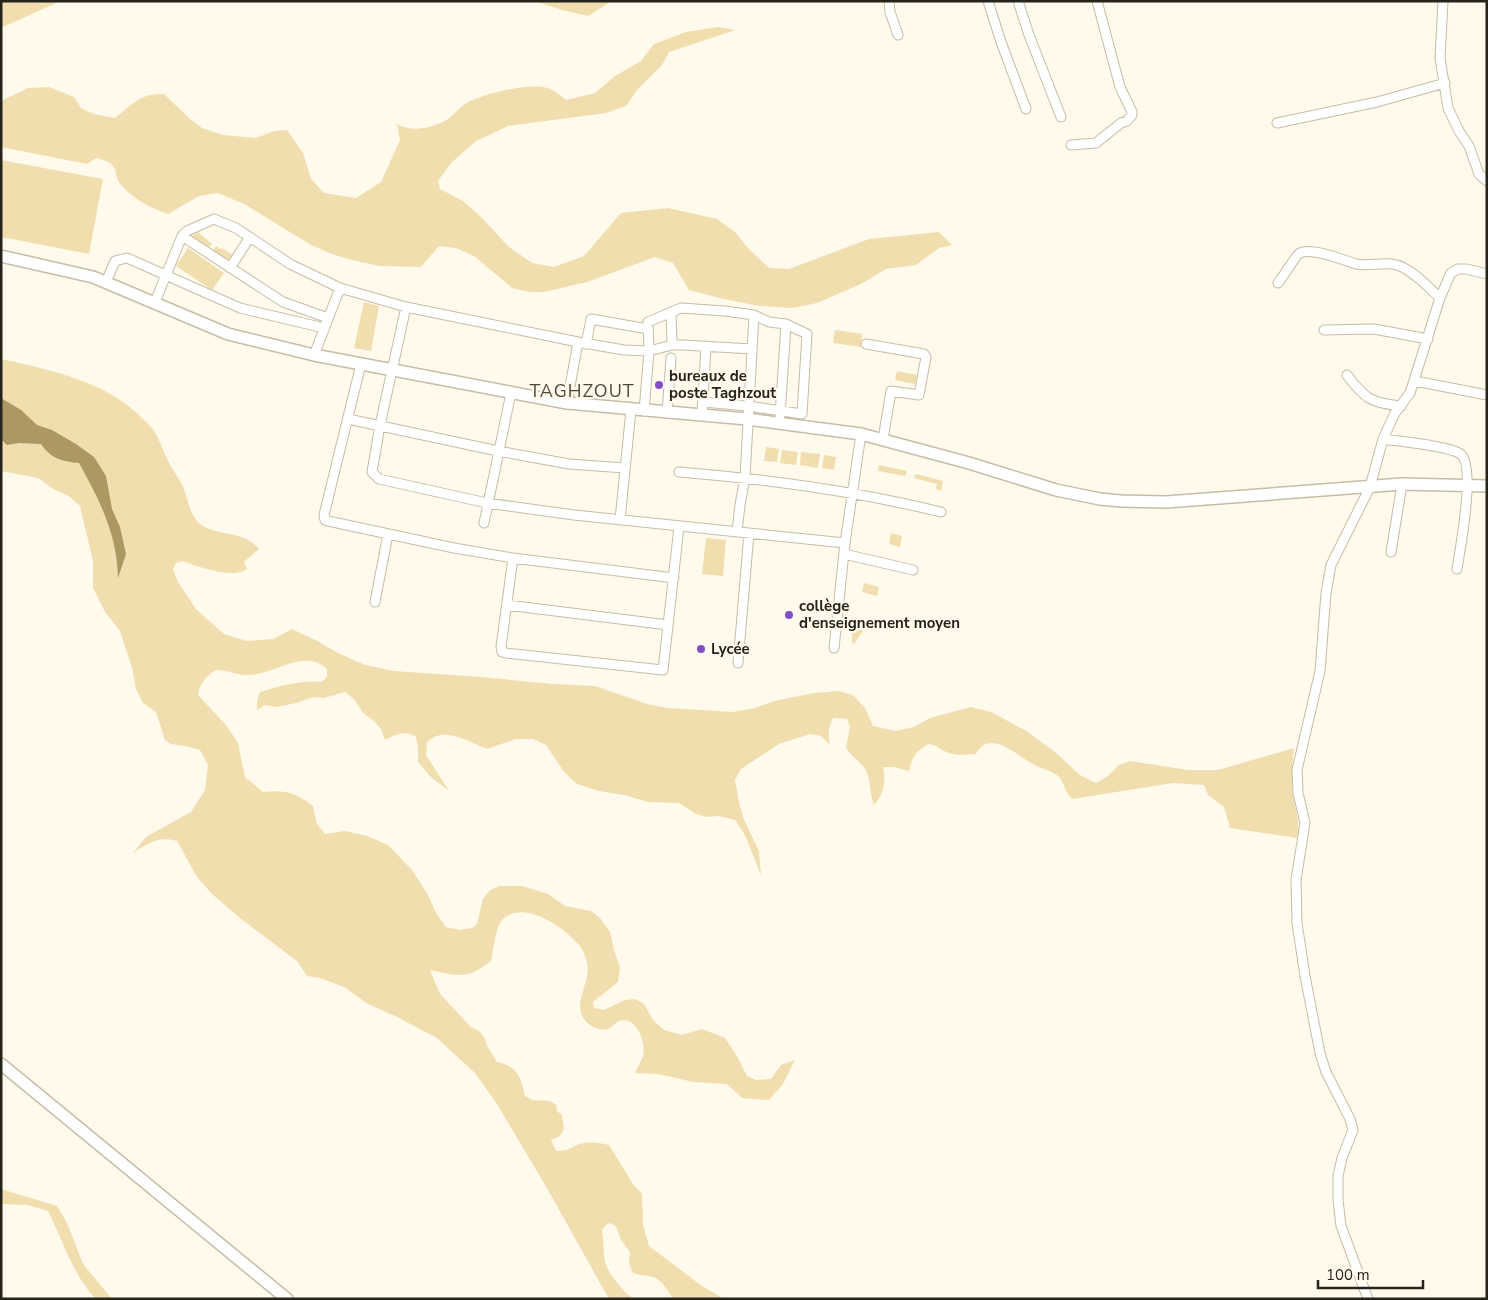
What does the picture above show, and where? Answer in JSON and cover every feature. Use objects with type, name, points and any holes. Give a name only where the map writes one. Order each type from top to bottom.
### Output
[{"type":"main road","points":[[1,256],[93,277],[228,334],[314,355],[567,403],[747,419],[861,434],[969,463],[1056,490],[1107,500],[1166,502],[1402,484],[1487,486]]},
{"type":"main road","points":[[1,1064],[287,1299]]},
{"type":"street","points":[[890,1],[890,12],[898,35]]},
{"type":"street","points":[[988,1],[1026,109]]},
{"type":"street","points":[[1018,1],[1029,35],[1061,117]]},
{"type":"street","points":[[1071,145],[1096,143],[1120,124],[1126,122],[1132,115],[1120,88],[1097,1]]},
{"type":"street","points":[[1443,1],[1440,58],[1448,108],[1469,146],[1479,174],[1487,180]]},
{"type":"street","points":[[1277,123],[1377,102],[1445,83]]},
{"type":"street","points":[[154,302],[182,236],[186,231],[214,219],[250,237],[290,264],[340,288],[406,307],[624,350],[649,351],[672,345],[752,349]]},
{"type":"street","points":[[182,236],[283,302],[328,318]]},
{"type":"street","points":[[230,268],[250,237]]},
{"type":"street","points":[[1278,283],[1296,256],[1301,252],[1308,252],[1359,264],[1400,266],[1415,274],[1440,298]]},
{"type":"street","points":[[106,282],[115,262],[127,258],[240,308],[324,328]]},
{"type":"street","points":[[1368,1299],[1341,1226],[1338,1200],[1338,1176],[1342,1158],[1353,1130],[1350,1119],[1326,1072],[1320,1053],[1301,953],[1295,901],[1297,864],[1305,823],[1298,793],[1296,770],[1320,671],[1328,573],[1337,550],[1370,487],[1383,439],[1395,413],[1410,393],[1415,381],[1440,298],[1452,273],[1458,269],[1466,269],[1487,274]]},
{"type":"street","points":[[314,355],[340,288]]},
{"type":"street","points":[[406,307],[380,425],[372,472],[378,479],[488,503],[679,527],[845,543]]},
{"type":"street","points":[[644,411],[649,351],[648,322],[681,308],[725,311],[754,315],[769,322],[786,324],[807,334],[802,414],[703,402]]},
{"type":"street","points":[[671,312],[672,345]]},
{"type":"street","points":[[738,532],[745,477],[754,315]]},
{"type":"street","points":[[567,403],[582,343],[591,319],[648,329]]},
{"type":"street","points":[[780,424],[786,324]]},
{"type":"street","points":[[1324,330],[1374,329],[1428,339]]},
{"type":"street","points":[[866,344],[924,354],[926,357],[919,395],[891,391],[883,439]]},
{"type":"street","points":[[702,416],[706,346]]},
{"type":"street","points":[[667,413],[670,358]]},
{"type":"street","points":[[361,364],[324,515],[325,520],[513,558],[674,578]]},
{"type":"street","points":[[1347,375],[1356,388],[1367,398],[1379,404],[1401,406]]},
{"type":"street","points":[[1415,381],[1487,394]]},
{"type":"street","points":[[484,523],[511,393]]},
{"type":"street","points":[[620,520],[632,410]]},
{"type":"street","points":[[348,419],[569,464],[625,468]]},
{"type":"street","points":[[834,648],[845,543],[861,434]]},
{"type":"street","points":[[1383,439],[1444,449],[1459,453],[1464,457],[1468,487],[1457,569]]},
{"type":"street","points":[[679,472],[745,477],[852,493],[941,512]]},
{"type":"street","points":[[1391,552],[1402,484]]},
{"type":"street","points":[[513,558],[502,652],[663,670],[679,527]]},
{"type":"street","points":[[738,663],[749,533]]},
{"type":"street","points":[[375,602],[388,534]]},
{"type":"street","points":[[844,554],[913,570]]},
{"type":"street","points":[[507,605],[668,625]]},
{"type":"shaded area","points":[[1,1],[61,1],[1,28]]},
{"type":"shaded area","points":[[534,1],[612,1],[588,16]]},
{"type":"shaded area","points":[[718,27],[735,30],[669,52],[662,65],[637,90],[626,106],[606,113],[508,126],[476,141],[451,163],[438,181],[440,189],[463,201],[509,247],[532,263],[554,267],[584,256],[621,213],[668,208],[717,219],[736,233],[747,247],[769,268],[789,269],[869,239],[939,232],[952,245],[939,248],[916,265],[886,269],[861,284],[817,303],[793,308],[759,306],[689,290],[673,263],[655,257],[587,282],[544,292],[530,292],[512,288],[474,256],[456,248],[439,246],[421,267],[379,266],[348,259],[311,245],[244,204],[218,193],[199,196],[168,214],[144,203],[128,192],[119,182],[113,166],[105,160],[96,158],[87,164],[1,147],[1,101],[28,88],[49,87],[74,97],[81,108],[94,114],[115,118],[143,97],[164,94],[202,128],[223,135],[256,138],[274,131],[287,130],[303,153],[311,179],[324,193],[356,198],[381,182],[400,140],[397,124],[416,129],[436,125],[448,119],[472,100],[515,88],[535,86],[546,88],[556,92],[566,100],[595,93],[615,76],[641,61],[654,44],[686,32]]},
{"type":"shaded area","points":[[1,160],[103,179],[89,254],[1,237]]},
{"type":"shaded area","points":[[198,232],[212,244],[209,248],[191,236]]},
{"type":"shaded area","points":[[216,246],[233,255],[229,261],[213,251]]},
{"type":"shaded area","points":[[188,248],[224,273],[212,290],[176,266]]},
{"type":"shaded area","points":[[364,302],[379,306],[371,351],[354,348]]},
{"type":"shaded area","points":[[835,330],[862,334],[861,347],[833,343]]},
{"type":"shaded area","points":[[1,359],[77,379],[113,395],[129,406],[156,433],[198,522],[212,530],[245,538],[259,549],[244,562],[247,569],[241,572],[224,573],[182,561],[176,563],[173,569],[178,582],[196,609],[224,634],[247,641],[273,639],[292,629],[365,665],[394,671],[595,686],[647,704],[668,708],[733,712],[814,693],[838,691],[853,695],[865,708],[873,726],[895,731],[914,727],[930,718],[971,707],[991,712],[1028,732],[1055,752],[1080,775],[1096,783],[1107,777],[1119,765],[1130,761],[1188,770],[1218,770],[1294,748],[1292,783],[1298,821],[1297,838],[1230,828],[1224,807],[1208,795],[1204,785],[1173,783],[1072,799],[1058,776],[995,743],[988,743],[981,747],[976,754],[964,755],[948,753],[929,744],[915,754],[909,771],[894,767],[883,767],[883,788],[880,797],[874,805],[865,769],[846,748],[850,726],[847,719],[833,718],[829,732],[830,745],[821,736],[810,734],[779,744],[741,769],[735,780],[744,820],[759,851],[761,875],[745,835],[735,820],[719,816],[707,817],[696,814],[679,803],[648,802],[577,784],[564,772],[546,745],[533,739],[516,739],[487,749],[457,736],[441,735],[434,737],[427,742],[426,755],[449,791],[431,777],[418,762],[416,737],[400,734],[385,740],[381,729],[364,714],[354,699],[345,692],[324,698],[313,697],[277,707],[265,705],[257,710],[260,692],[298,683],[322,682],[327,677],[327,669],[318,663],[299,661],[260,674],[250,675],[220,670],[212,672],[202,683],[198,695],[226,725],[238,743],[245,777],[263,792],[278,791],[290,793],[307,801],[313,806],[317,824],[325,834],[345,831],[367,836],[388,845],[412,870],[446,927],[460,930],[472,928],[477,924],[483,899],[490,890],[500,886],[522,886],[548,894],[565,906],[591,911],[600,918],[610,932],[620,968],[618,982],[593,1002],[594,1008],[604,1010],[625,1000],[635,999],[644,1004],[653,1020],[664,1030],[682,1035],[702,1029],[725,1038],[747,1076],[756,1080],[771,1079],[781,1065],[795,1060],[783,1084],[769,1100],[742,1098],[727,1084],[693,1082],[658,1074],[635,1073],[644,1051],[642,1039],[637,1028],[628,1021],[623,1020],[603,1030],[586,1022],[580,1006],[588,970],[582,950],[562,929],[530,913],[519,912],[509,915],[501,921],[496,934],[491,961],[483,967],[469,974],[462,975],[430,970],[440,994],[471,1027],[479,1031],[497,1062],[510,1066],[514,1070],[520,1078],[525,1096],[533,1100],[550,1101],[556,1105],[557,1111],[562,1115],[564,1129],[560,1136],[551,1140],[556,1151],[566,1150],[587,1143],[609,1145],[633,1184],[642,1194],[643,1225],[649,1246],[702,1286],[724,1299],[673,1299],[656,1278],[632,1272],[629,1262],[630,1252],[621,1240],[616,1226],[609,1223],[602,1230],[605,1262],[617,1283],[635,1299],[609,1299],[548,1190],[497,1104],[475,1073],[437,1038],[368,1004],[344,987],[320,978],[307,976],[298,962],[212,894],[197,877],[177,841],[159,840],[149,843],[133,853],[146,837],[191,812],[205,790],[208,765],[200,750],[171,744],[165,740],[156,712],[143,703],[136,689],[132,668],[120,631],[105,612],[93,588],[93,561],[80,506],[69,496],[53,489],[38,478],[1,471]]},
{"type":"shaded area","points":[[897,371],[917,375],[915,384],[895,380]]},
{"type":"shaded area","points":[[1,398],[21,410],[37,425],[52,430],[94,457],[106,476],[112,509],[120,527],[126,554],[118,578],[111,532],[94,491],[79,463],[68,462],[53,456],[41,444],[19,443],[7,445],[1,439]]},
{"type":"shaded area","points":[[766,447],[779,449],[777,462],[764,461]]},
{"type":"shaded area","points":[[782,450],[798,452],[796,465],[780,463]]},
{"type":"shaded area","points":[[801,452],[820,454],[818,468],[800,465]]},
{"type":"shaded area","points":[[824,455],[836,457],[834,470],[822,468]]},
{"type":"shaded area","points":[[879,465],[907,471],[905,476],[878,471]]},
{"type":"shaded area","points":[[916,474],[943,481],[941,491],[936,489],[937,484],[914,478]]},
{"type":"shaded area","points":[[891,533],[902,536],[900,547],[889,544]]},
{"type":"shaded area","points":[[706,538],[726,540],[723,576],[702,574]]},
{"type":"shaded area","points":[[864,583],[879,587],[877,596],[862,592]]},
{"type":"shaded area","points":[[856,627],[864,629],[854,644],[852,643],[852,629]]},
{"type":"shaded area","points":[[1,1189],[57,1206],[67,1223],[83,1264],[112,1299],[96,1299],[88,1290],[75,1269],[48,1211],[28,1205],[1,1204]]},
{"type":"place","name":"bureaux de poste Taghzout","points":[[659,385]]},
{"type":"place","name":"collège d'enseignement moyen","points":[[789,615]]},
{"type":"place","name":"Lycée","points":[[701,649]]},
{"type":"district","name":"TAGHZOUT","points":[[582,391]]}]
